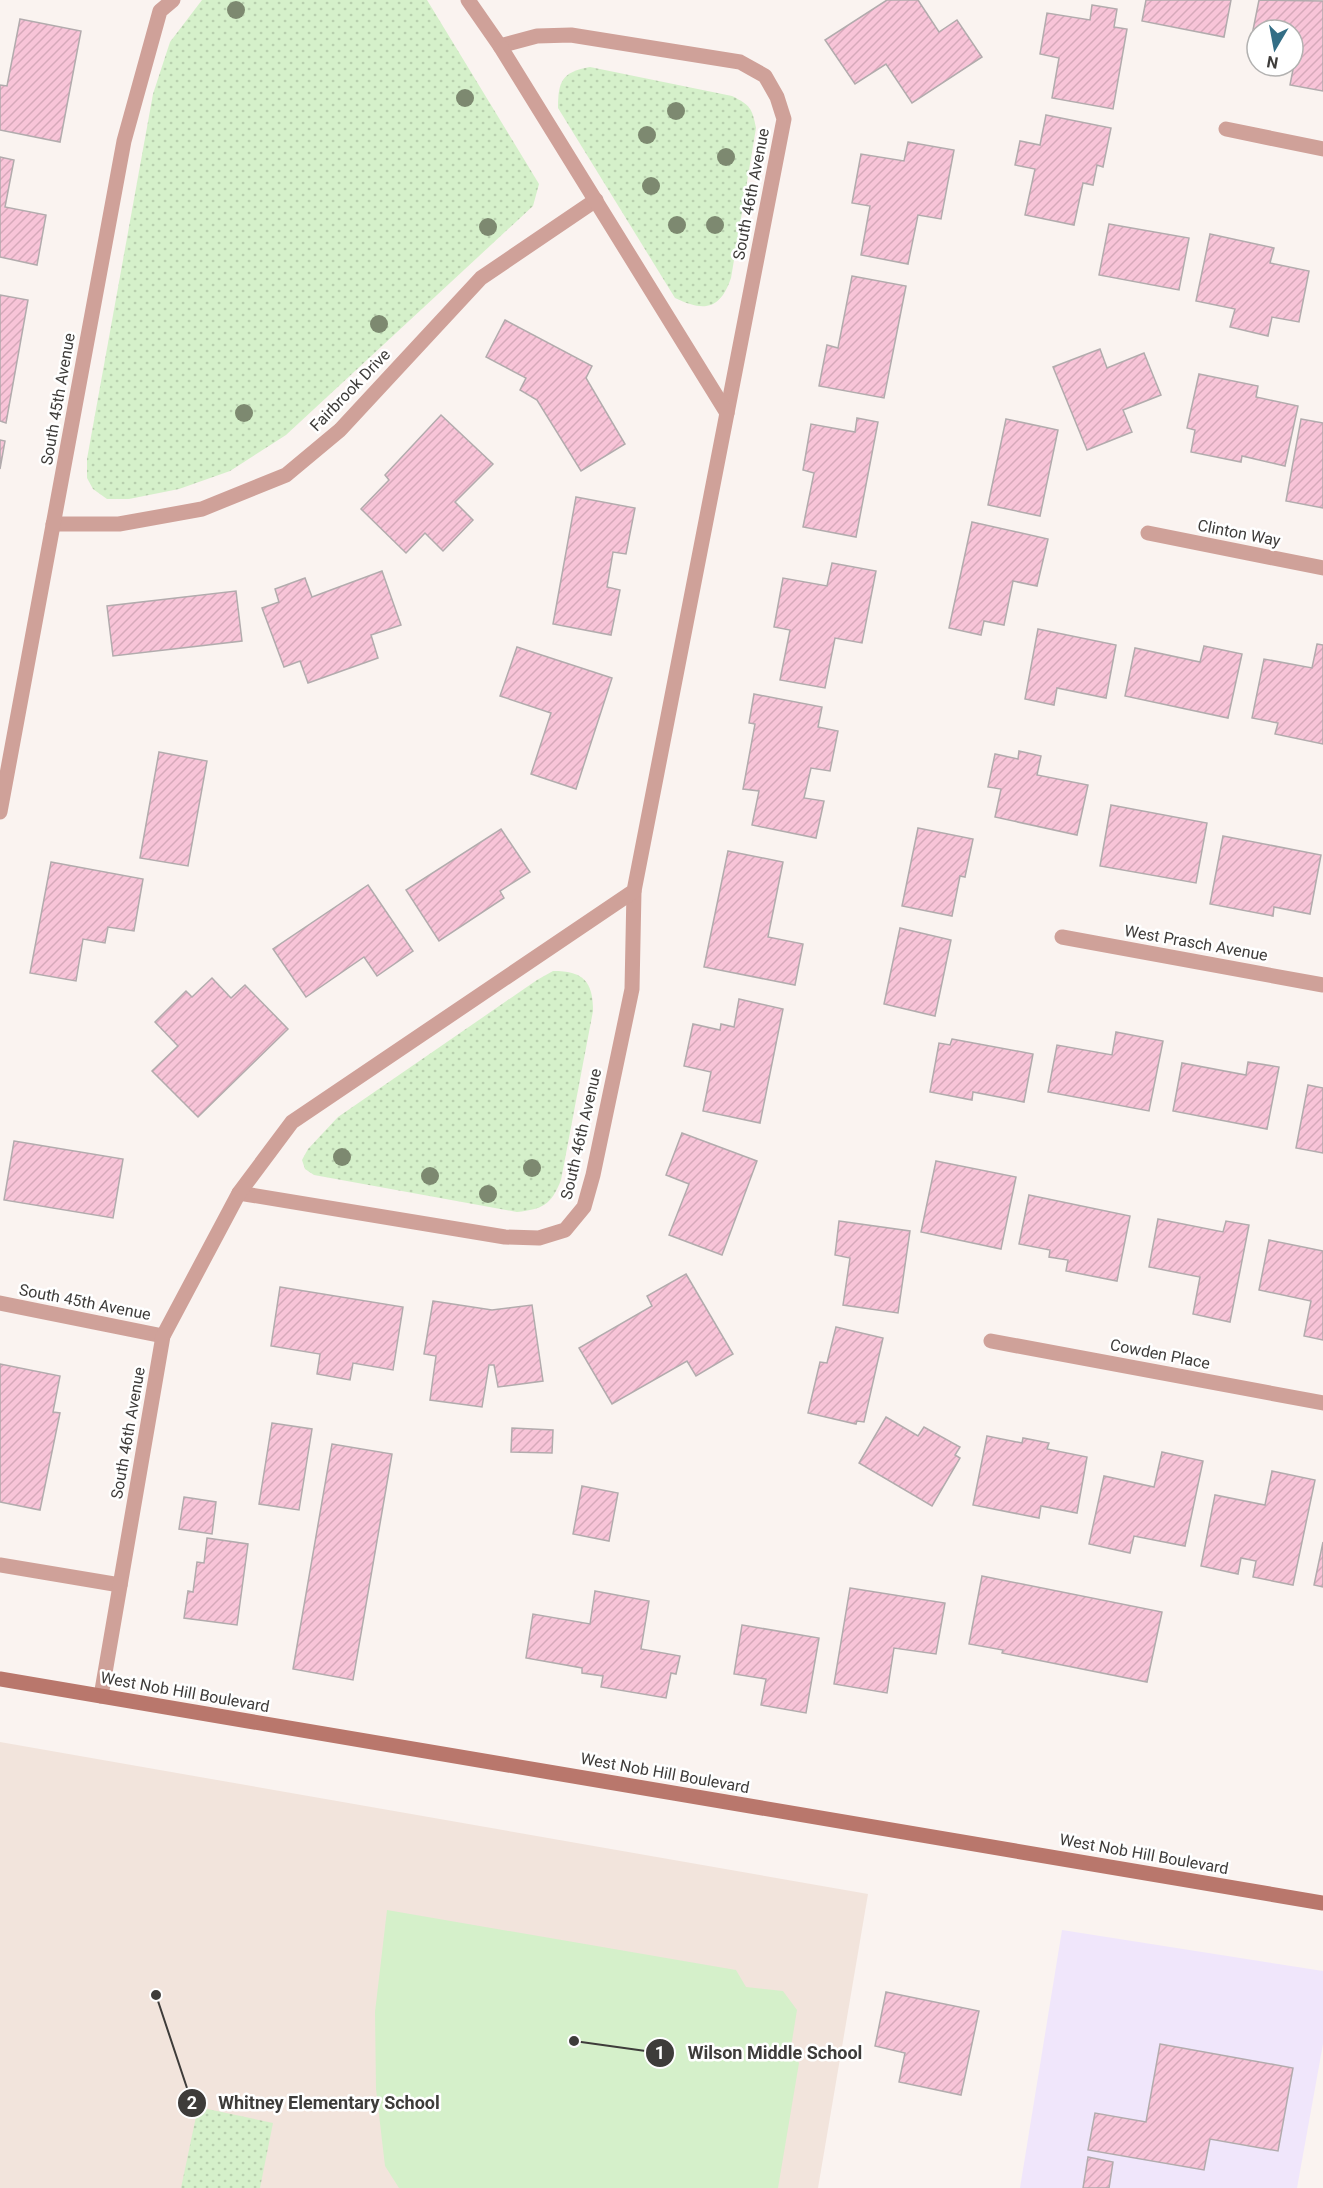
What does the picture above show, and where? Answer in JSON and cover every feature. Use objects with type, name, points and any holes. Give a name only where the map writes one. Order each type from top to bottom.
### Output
[{"type":"main road","name":"West Nob Hill Boulevard","points":[[0,1679],[1323,1903]]},
{"type":"street","name":"South 45th Avenue","points":[[0,812],[123,141],[160,11],[173,0]]},
{"type":"street","points":[[468,0],[500,46],[727,413]]},
{"type":"street","name":"South 46th Avenue","points":[[239,1193],[505,1237],[539,1238],[565,1230],[584,1207],[593,1175],[632,989],[634,891],[784,119],[777,97],[765,76],[740,62],[572,34],[537,36],[500,46]]},
{"type":"street","points":[[1226,129],[1323,149]]},
{"type":"street","name":"Fairbrook Drive","points":[[53,524],[119,524],[202,510],[286,475],[340,430],[481,278],[596,200]]},
{"type":"street","name":"Clinton Way","points":[[1148,533],[1323,568]]},
{"type":"street","name":"South 46th Avenue","points":[[101,1696],[163,1336],[239,1193],[292,1122],[634,891]]},
{"type":"street","name":"West Prasch Avenue","points":[[1062,937],[1323,985]]},
{"type":"street","name":"South 45th Avenue","points":[[0,1303],[163,1336]]},
{"type":"street","name":"Cowden Place","points":[[991,1341],[1323,1403]]},
{"type":"street","points":[[0,1565],[120,1585]]},
{"type":"shaded area","points":[[0,1742],[868,1894],[818,2188],[0,2188]]},
{"type":"shaded area","points":[[1062,1930],[1323,1971],[1323,2044],[1297,2188],[1020,2188]]},
{"type":"green space","points":[[202,0],[427,0],[539,184],[533,206],[286,435],[230,471],[179,489],[129,499],[107,499],[93,489],[87,478],[87,459],[153,94],[170,42]]},
{"type":"green space","points":[[590,67],[732,96],[743,102],[751,111],[756,128],[731,278],[722,297],[716,302],[703,306],[675,298],[558,108],[559,91],[564,79],[573,72]]},
{"type":"green space","points":[[553,971],[572,973],[584,980],[591,992],[593,1011],[561,1180],[554,1195],[545,1204],[517,1212],[314,1175],[305,1169],[302,1160],[308,1149],[338,1117]]},
{"type":"green space","points":[[387,1910],[736,1970],[746,1987],[783,1991],[797,2010],[791,2047],[799,2063],[778,2188],[399,2188],[385,2166],[376,2089],[375,2012]]},
{"type":"green space","points":[[198,2107],[273,2123],[260,2188],[181,2188]]},
{"type":"building","points":[[887,0],[918,0],[939,32],[957,20],[982,57],[912,103],[886,64],[855,84],[825,40]]},
{"type":"building","points":[[1146,0],[1231,0],[1224,37],[1142,21]]},
{"type":"building","points":[[1259,0],[1323,1],[1323,91],[1290,85],[1291,78],[1305,78],[1305,18],[1255,18]]},
{"type":"building","points":[[1092,5],[1117,9],[1114,27],[1127,29],[1113,109],[1052,98],[1059,58],[1040,54],[1047,13],[1090,20]]},
{"type":"building","points":[[20,19],[81,31],[60,142],[0,130],[0,85],[7,86]]},
{"type":"building","points":[[1046,115],[1111,128],[1103,167],[1097,165],[1093,185],[1083,183],[1074,225],[1025,215],[1035,169],[1015,165],[1020,141],[1040,145]]},
{"type":"building","points":[[908,142],[954,150],[941,219],[918,215],[908,264],[861,255],[870,206],[852,203],[861,154],[904,161]]},
{"type":"building","points":[[0,157],[14,160],[5,207],[46,215],[37,265],[0,257]]},
{"type":"building","points":[[1109,224],[1189,238],[1179,290],[1099,275]]},
{"type":"building","points":[[1210,234],[1274,248],[1270,263],[1309,271],[1299,322],[1272,317],[1268,336],[1230,327],[1235,309],[1196,301]]},
{"type":"building","points":[[852,276],[906,286],[884,398],[819,386],[827,345],[838,348]]},
{"type":"building","points":[[0,295],[28,300],[6,423],[0,421]]},
{"type":"building","points":[[505,320],[592,366],[586,378],[625,444],[581,471],[537,400],[520,390],[526,378],[486,357]]},
{"type":"building","points":[[1100,349],[1107,368],[1144,353],[1161,395],[1123,410],[1132,432],[1087,450],[1053,367]]},
{"type":"building","points":[[1199,374],[1258,386],[1256,397],[1298,406],[1285,466],[1242,456],[1241,462],[1191,452],[1195,430],[1187,428]]},
{"type":"building","points":[[441,415],[493,464],[455,502],[473,520],[443,551],[425,533],[406,553],[361,509],[389,480],[385,475]]},
{"type":"building","points":[[857,418],[878,422],[856,537],[803,527],[814,473],[803,470],[811,424],[855,432]]},
{"type":"building","points":[[1006,419],[1058,430],[1040,516],[988,505]]},
{"type":"building","points":[[1301,419],[1323,423],[1323,508],[1286,501]]},
{"type":"building","points":[[0,440],[5,441],[0,469]]},
{"type":"building","points":[[576,497],[635,508],[626,554],[613,552],[607,587],[620,590],[611,635],[553,624]]},
{"type":"building","points":[[972,522],[1048,539],[1037,586],[1013,581],[1004,625],[984,621],[981,635],[949,628]]},
{"type":"building","points":[[832,563],[876,571],[862,643],[835,638],[825,688],[780,680],[790,630],[774,627],[783,578],[827,586]]},
{"type":"building","points":[[382,571],[401,625],[371,635],[378,658],[308,683],[300,661],[284,667],[262,608],[279,602],[275,589],[305,578],[312,597]]},
{"type":"building","points":[[236,591],[242,641],[113,656],[107,606]]},
{"type":"building","points":[[1038,629],[1116,645],[1106,698],[1057,688],[1054,705],[1025,699]]},
{"type":"building","points":[[1317,644],[1323,645],[1323,744],[1275,734],[1278,723],[1252,718],[1264,659],[1312,668]]},
{"type":"building","points":[[1204,646],[1242,654],[1228,718],[1125,696],[1135,648],[1200,662]]},
{"type":"building","points":[[517,647],[612,678],[576,789],[531,774],[551,713],[500,696]]},
{"type":"building","points":[[754,694],[822,707],[818,727],[838,731],[830,771],[811,768],[804,798],[824,801],[816,838],[752,825],[759,791],[743,789],[755,724],[749,723]]},
{"type":"building","points":[[1019,751],[1041,756],[1037,775],[1088,785],[1077,835],[995,817],[1001,789],[988,787],[995,754],[1018,759]]},
{"type":"building","points":[[159,752],[207,761],[188,866],[140,858]]},
{"type":"building","points":[[1111,805],[1207,823],[1196,883],[1100,866]]},
{"type":"building","points":[[918,828],[973,839],[965,877],[960,876],[952,916],[902,906]]},
{"type":"building","points":[[501,829],[530,872],[500,891],[504,898],[439,941],[406,890]]},
{"type":"building","points":[[1223,836],[1321,855],[1310,914],[1274,907],[1273,916],[1210,904]]},
{"type":"building","points":[[728,851],[783,862],[768,937],[803,944],[795,985],[704,967]]},
{"type":"building","points":[[51,862],[143,879],[134,931],[108,927],[105,943],[83,939],[76,981],[30,973]]},
{"type":"building","points":[[368,885],[413,951],[377,976],[364,957],[306,997],[273,949]]},
{"type":"building","points":[[900,928],[951,940],[935,1016],[884,1004]]},
{"type":"building","points":[[212,978],[231,998],[245,985],[288,1029],[198,1117],[152,1071],[178,1046],[155,1022],[186,991],[192,997]]},
{"type":"building","points":[[739,999],[783,1009],[760,1123],[703,1111],[711,1072],[684,1066],[693,1024],[720,1030],[721,1024],[734,1027]]},
{"type":"building","points":[[1116,1032],[1163,1041],[1149,1111],[1048,1092],[1057,1045],[1112,1055]]},
{"type":"building","points":[[952,1039],[1033,1054],[1024,1102],[973,1092],[972,1100],[930,1092],[939,1043],[950,1045]]},
{"type":"building","points":[[1248,1062],[1279,1067],[1267,1129],[1173,1111],[1182,1063],[1246,1075]]},
{"type":"building","points":[[1308,1085],[1323,1088],[1323,1153],[1296,1148]]},
{"type":"building","points":[[682,1133],[757,1161],[722,1255],[669,1235],[689,1184],[666,1175]]},
{"type":"building","points":[[14,1141],[123,1159],[113,1218],[4,1200]]},
{"type":"building","points":[[936,1161],[1016,1177],[1001,1249],[921,1232]]},
{"type":"building","points":[[1029,1195],[1130,1216],[1117,1281],[1066,1271],[1068,1260],[1049,1257],[1050,1250],[1019,1244]]},
{"type":"building","points":[[1158,1219],[1223,1232],[1226,1221],[1249,1225],[1230,1322],[1193,1314],[1200,1277],[1149,1267]]},
{"type":"building","points":[[839,1221],[910,1231],[898,1313],[843,1305],[850,1258],[835,1255]]},
{"type":"building","points":[[1269,1240],[1323,1251],[1323,1340],[1304,1336],[1311,1301],[1259,1290]]},
{"type":"building","points":[[686,1274],[733,1354],[696,1376],[687,1361],[612,1404],[579,1348],[652,1306],[647,1296]]},
{"type":"building","points":[[280,1287],[403,1307],[393,1370],[353,1363],[350,1380],[317,1374],[320,1354],[271,1346]]},
{"type":"building","points":[[433,1301],[492,1310],[532,1305],[543,1381],[498,1387],[494,1365],[489,1365],[482,1407],[430,1400],[436,1356],[424,1354]]},
{"type":"building","points":[[836,1327],[883,1338],[864,1422],[857,1421],[856,1424],[808,1413],[820,1362],[827,1363]]},
{"type":"building","points":[[0,1364],[60,1376],[53,1412],[60,1413],[40,1510],[0,1502]]},
{"type":"building","points":[[886,1417],[918,1436],[924,1427],[960,1447],[955,1455],[960,1458],[932,1506],[859,1463]]},
{"type":"building","points":[[272,1423],[312,1429],[299,1510],[259,1504]]},
{"type":"building","points":[[512,1428],[553,1430],[552,1453],[511,1452]]},
{"type":"building","points":[[987,1436],[1022,1443],[1023,1438],[1049,1443],[1047,1449],[1087,1457],[1077,1513],[1041,1506],[1039,1518],[973,1505]]},
{"type":"building","points":[[332,1444],[392,1454],[353,1680],[293,1669]]},
{"type":"building","points":[[1162,1452],[1203,1461],[1185,1546],[1134,1536],[1130,1553],[1089,1544],[1104,1476],[1154,1487]]},
{"type":"building","points":[[1272,1471],[1315,1480],[1293,1585],[1253,1577],[1256,1561],[1241,1558],[1238,1574],[1201,1566],[1215,1495],[1265,1505]]},
{"type":"building","points":[[582,1486],[618,1493],[609,1541],[573,1534]]},
{"type":"building","points":[[184,1497],[216,1502],[212,1534],[179,1529]]},
{"type":"building","points":[[207,1538],[248,1544],[237,1625],[184,1618],[188,1591],[193,1592],[197,1562],[204,1563]]},
{"type":"building","points":[[1323,1542],[1323,1587],[1314,1585]]},
{"type":"building","points":[[982,1576],[1162,1612],[1147,1682],[1002,1653],[1003,1650],[969,1644]]},
{"type":"building","points":[[850,1588],[945,1603],[936,1654],[894,1648],[887,1693],[834,1684]]},
{"type":"building","points":[[595,1591],[649,1601],[641,1649],[680,1656],[676,1674],[671,1673],[666,1698],[601,1687],[603,1676],[582,1673],[582,1668],[526,1658],[533,1614],[590,1624]]},
{"type":"building","points":[[742,1625],[819,1638],[806,1713],[761,1705],[766,1679],[734,1674]]},
{"type":"building","points":[[886,1992],[979,2011],[961,2095],[899,2082],[905,2053],[875,2046]]},
{"type":"building","points":[[1160,2044],[1293,2068],[1278,2151],[1210,2139],[1204,2170],[1088,2150],[1095,2113],[1146,2122]]},
{"type":"building","points":[[1088,2157],[1113,2162],[1109,2188],[1083,2188]]},
{"type":"place","name":"Whitney Elementary School","points":[[156,1995]]},
{"type":"place","name":"Wilson Middle School","points":[[574,2041]]}]
